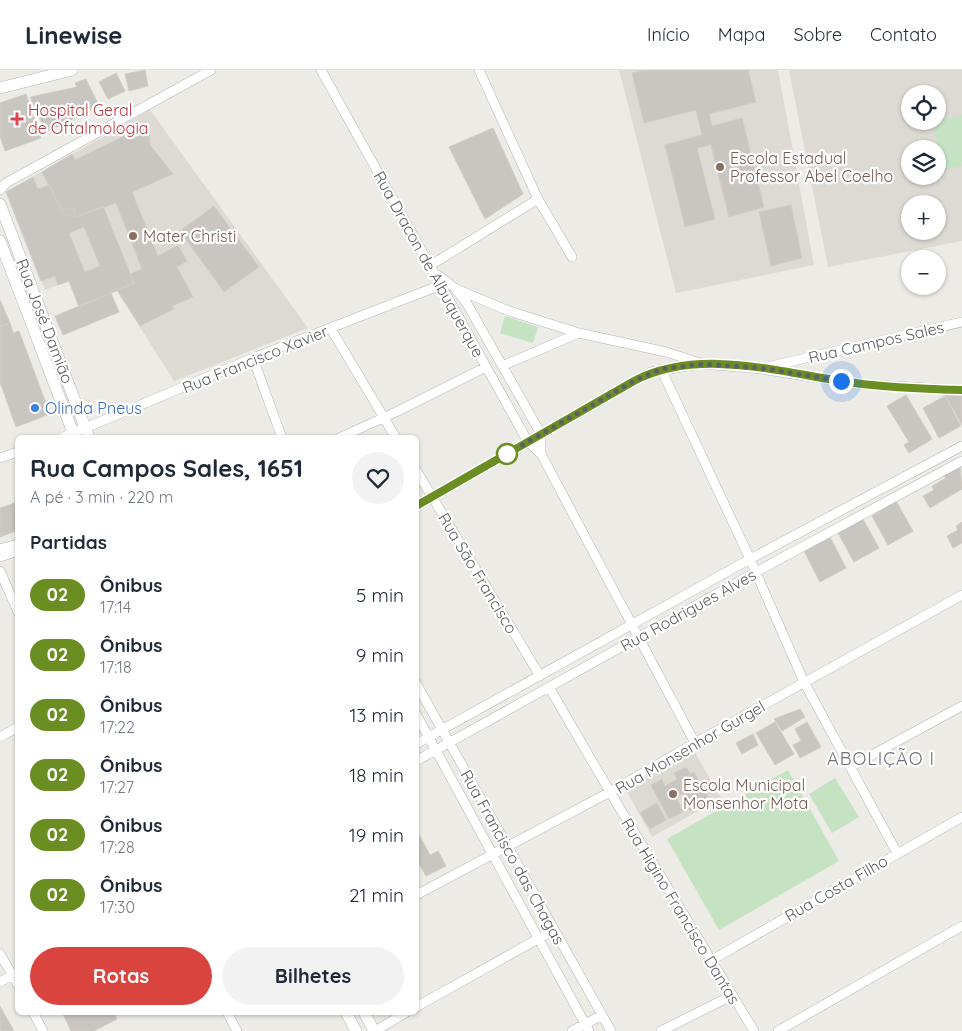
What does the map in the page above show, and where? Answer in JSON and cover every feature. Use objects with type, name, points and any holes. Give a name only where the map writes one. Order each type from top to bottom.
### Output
[{"type":"street","points":[[0,88],[72,70]]},
{"type":"street","points":[[2,185],[211,70]]},
{"type":"street","name":"Rua Dracon de Albuquerque","points":[[321,70],[432,268]]},
{"type":"street","points":[[478,70],[538,199],[572,256]]},
{"type":"street","points":[[538,199],[432,268],[445,284],[509,311],[579,333],[657,350],[703,364]]},
{"type":"street","name":"Rua José Damião","points":[[0,204],[88,433]]},
{"type":"street","name":"Rua José Damião","points":[[0,241],[75,435]]},
{"type":"street","name":"Rua Dracon de Albuquerque","points":[[445,284],[486,367],[528,442],[541,454],[695,743]]},
{"type":"street","name":"Rua Francisco Xavier","points":[[88,433],[253,358],[445,284]]},
{"type":"street","name":"Rua Dracon de Albuquerque","points":[[456,289],[466,302],[541,434],[541,454]]},
{"type":"street","name":"Rua Campos Sales","points":[[761,368],[962,322]]},
{"type":"street","points":[[330,328],[394,435]]},
{"type":"street","points":[[502,366],[579,333]]},
{"type":"street","points":[[253,358],[281,435]]},
{"type":"street","points":[[419,504],[634,381],[661,369],[703,364],[761,368],[857,384],[962,390]]},
{"type":"street","points":[[346,435],[486,367]]},
{"type":"street","points":[[661,369],[756,572],[804,682],[897,853]]},
{"type":"street","name":"Rua Rodrigues Alves","points":[[419,742],[750,559],[962,446]]},
{"type":"street","points":[[0,458],[15,453]]},
{"type":"street","name":"Rua Rodrigues Alves","points":[[419,759],[756,572],[962,461]]},
{"type":"street","name":"Rua São Francisco","points":[[419,475],[540,676]]},
{"type":"street","points":[[0,550],[15,545]]},
{"type":"street","points":[[0,557],[15,553]]},
{"type":"street","points":[[0,571],[15,605]]},
{"type":"street","name":"Rua Monsenhor Gurgel","points":[[419,894],[506,846],[610,792],[962,595]]},
{"type":"street","name":"Rua Francisco das Chagas","points":[[419,687],[611,1031]]},
{"type":"street","name":"Rua Higino Francisco Dantas","points":[[549,687],[710,961],[754,1031]]},
{"type":"street","points":[[850,767],[962,706]]},
{"type":"street","name":"Rua Francisco das Chagas","points":[[419,719],[587,1027]]},
{"type":"street","points":[[0,737],[15,729]]},
{"type":"street","name":"Rua Costa Filho","points":[[710,961],[962,817]]},
{"type":"street","points":[[778,1031],[962,926]]},
{"type":"street","points":[[419,1005],[554,930]]},
{"type":"street","points":[[0,954],[15,974],[0,982]]},
{"type":"street","points":[[661,1031],[731,996]]},
{"type":"street","points":[[35,1015],[43,1031]]},
{"type":"street","points":[[229,1015],[238,1031]]},
{"type":"street","points":[[348,1015],[356,1031]]},
{"type":"street","points":[[366,1015],[375,1031],[402,1015]]},
{"type":"street","points":[[572,1031],[587,1027],[602,1015]]},
{"type":"shaded area","name":"Escola Estadual Professor Abel Coelho","points":[[619,70],[778,70],[814,265],[676,293]]},
{"type":"shaded area","points":[[789,70],[962,70],[962,241],[916,250],[901,250],[901,253],[828,267]]},
{"type":"shaded area","name":"Mater Christi","points":[[150,110],[308,328],[174,381],[117,291],[79,307],[69,281],[45,290],[6,192]]},
{"type":"shaded area","name":"Escola Municipal Monsenhor Mota","points":[[694,751],[721,798],[652,837],[626,790]]},
{"type":"green space","points":[[962,115],[962,166],[946,169],[946,140],[937,140],[935,130],[946,130],[946,118]]},
{"type":"green space","points":[[505,316],[538,327],[533,343],[500,333]]},
{"type":"green space","points":[[788,770],[839,861],[719,930],[667,839]]},
{"type":"green space","points":[[835,778],[859,817],[832,833],[809,794]]},
{"type":"building","points":[[145,70],[148,86],[129,91],[125,74]]},
{"type":"building","points":[[644,70],[748,70],[756,102],[709,114],[712,126],[742,118],[764,207],[729,217],[711,145],[697,148],[715,219],[685,227],[665,145],[702,135],[696,110],[644,123],[632,73]]},
{"type":"building","points":[[116,73],[125,91],[108,99],[99,82]]},
{"type":"building","points":[[86,79],[99,106],[46,132],[30,97],[77,87],[75,83]]},
{"type":"building","name":"Hospital Geral de Oftalmologia","points":[[26,94],[41,138],[5,151],[0,136],[0,103]]},
{"type":"building","points":[[149,124],[150,145],[173,174],[132,192],[158,256],[178,245],[187,261],[177,267],[193,297],[172,306],[174,309],[140,326],[117,290],[134,283],[130,274],[142,269],[116,203],[76,217],[73,207],[62,211],[42,172],[72,154],[75,160]]},
{"type":"building","points":[[493,128],[523,194],[485,219],[449,147]]},
{"type":"building","points":[[33,177],[38,189],[49,185],[62,211],[73,207],[76,217],[103,206],[134,283],[79,307],[69,281],[58,285],[55,276],[41,281],[6,192]],"holes":[[[84,227],[100,266],[85,272],[69,233]]]},
{"type":"building","points":[[791,205],[802,258],[771,266],[759,212]]},
{"type":"building","points":[[214,206],[259,267],[224,292],[180,231]]},
{"type":"building","points":[[111,293],[119,312],[63,335],[55,316]]},
{"type":"building","points":[[0,300],[10,323],[0,327]]},
{"type":"building","points":[[10,323],[13,333],[19,331],[50,414],[16,427],[0,382],[0,327]]},
{"type":"building","points":[[944,393],[962,395],[962,425]]},
{"type":"building","points":[[906,395],[932,439],[909,453],[904,445],[909,442],[887,406]]},
{"type":"building","points":[[945,396],[961,426],[939,438],[923,408]]},
{"type":"building","points":[[960,464],[962,489],[930,508],[923,496],[934,490],[932,486],[946,478],[943,474]]},
{"type":"building","points":[[896,501],[913,531],[888,545],[872,516]]},
{"type":"building","points":[[15,503],[15,531],[0,537],[0,508]]},
{"type":"building","points":[[863,519],[879,548],[854,562],[838,533]]},
{"type":"building","points":[[962,522],[962,543],[953,548],[947,536],[958,530],[956,526]]},
{"type":"building","points":[[830,537],[846,568],[820,582],[804,551]]},
{"type":"building","points":[[800,709],[805,717],[782,731],[774,719]]},
{"type":"building","points":[[775,722],[794,754],[775,765],[756,733]]},
{"type":"building","points":[[807,722],[821,747],[800,758],[793,745],[801,741],[795,729]]},
{"type":"building","points":[[753,734],[758,745],[742,754],[736,743]]},
{"type":"building","points":[[686,767],[690,774],[694,772],[700,783],[695,785],[700,793],[704,790],[710,801],[690,811],[682,794],[676,797],[683,812],[669,819],[651,785],[662,779],[665,786],[677,779],[674,773]]},
{"type":"building","points":[[657,803],[666,820],[650,829],[640,813]]},
{"type":"building","points":[[419,835],[430,855],[438,851],[446,866],[426,876],[419,863]]},
{"type":"building","points":[[0,1006],[14,1031],[0,1031]]},
{"type":"building","points":[[63,1015],[115,1015],[117,1019],[94,1031],[71,1031]]},
{"type":"bus line","name":"02","points":[[419,504],[634,381],[661,369],[703,364],[761,368],[857,384],[962,390]]},
{"type":"place","name":"Hospital Geral de Oftalmologia","points":[[17,119]]},
{"type":"place","name":"Escola Estadual Professor Abel Coelho","points":[[720,167]]},
{"type":"place","name":"Mater Christi","points":[[133,236]]},
{"type":"place","name":"Olinda Pneus","points":[[35,408]]},
{"type":"place","name":"Escola Municipal Monsenhor Mota","points":[[673,794]]},
{"type":"district","name":"ABOLIÇÃO I","points":[[881,759]]},
{"type":"route","points":[[507,454],[634,381],[661,369],[703,364],[761,368],[841,381]]}]
